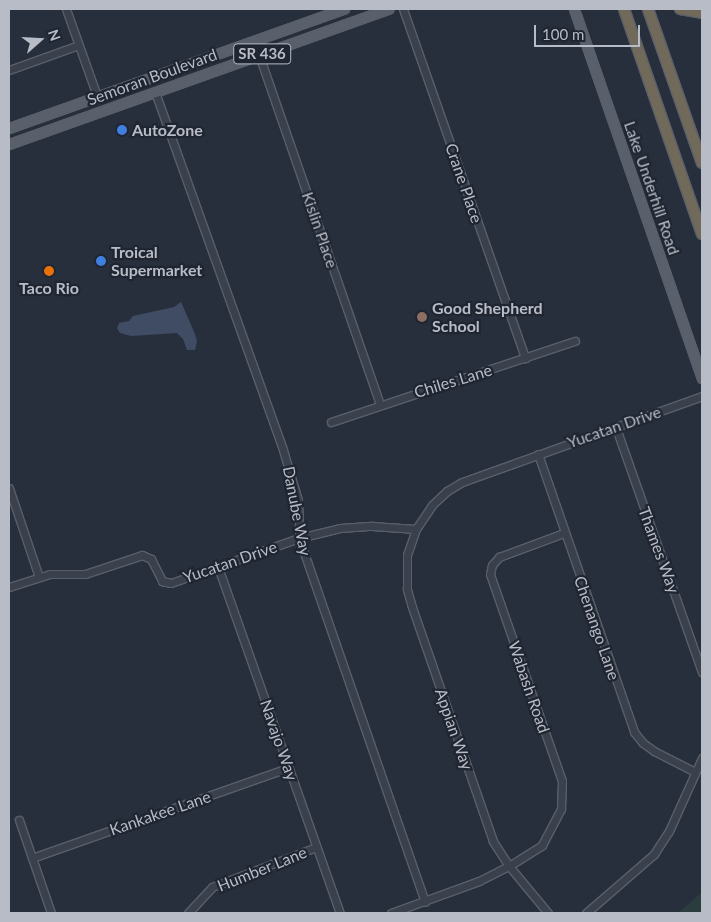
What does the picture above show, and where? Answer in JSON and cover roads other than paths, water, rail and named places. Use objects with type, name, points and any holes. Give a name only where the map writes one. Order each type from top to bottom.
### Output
[{"type":"highway","points":[[624,9],[702,234]]},
{"type":"highway","points":[[648,9],[702,163]]},
{"type":"highway","points":[[680,9],[702,13]]},
{"type":"main road","name":"Semoran Boulevard","points":[[9,128],[344,9]]},
{"type":"main road","name":"Semoran Boulevard","points":[[9,144],[389,9]]},
{"type":"main road","name":"Lake Underhill Road","points":[[574,9],[702,378]]},
{"type":"main road","points":[[155,92],[163,77],[173,70]]},
{"type":"main road","points":[[135,99],[147,91],[152,77]]},
{"type":"street","points":[[66,9],[97,96]]},
{"type":"street","name":"Crane Place","points":[[403,9],[525,358]]},
{"type":"street","points":[[9,70],[79,44]]},
{"type":"street","name":"Kislin Place","points":[[259,55],[380,405]]},
{"type":"street","name":"Danube Way","points":[[155,92],[290,472],[298,500],[299,538],[424,902]]},
{"type":"street","name":"Chiles Lane","points":[[332,422],[575,340]]},
{"type":"street","name":"Yucatan Drive","points":[[39,577],[85,574],[142,555],[151,559],[159,578],[167,584],[299,538],[340,528],[358,526],[416,529],[432,505],[447,491],[482,473],[616,428],[702,396]]},
{"type":"street","name":"Thames Way","points":[[616,428],[702,672]]},
{"type":"street","name":"Chenango Lane","points":[[538,454],[634,732],[643,743],[654,751],[695,772]]},
{"type":"street","points":[[9,488],[39,577],[9,587]]},
{"type":"street","name":"Appian Way","points":[[416,529],[407,556],[407,589],[412,607],[493,841],[509,866],[548,913]]},
{"type":"street","name":"Wabash Road","points":[[391,913],[479,881],[509,866],[542,845],[561,809],[562,781],[490,574],[492,565],[499,557],[564,533]]},
{"type":"street","name":"Navajo Way","points":[[218,567],[340,913]]},
{"type":"street","points":[[586,913],[654,854],[669,831],[702,758]]},
{"type":"street","name":"Kankakee Lane","points":[[32,858],[288,768]]},
{"type":"street","points":[[19,820],[50,913]]},
{"type":"street","name":"Humber Lane","points":[[188,913],[212,887],[316,847]]},
{"type":"water","points":[[181,302],[195,334],[197,341],[195,350],[187,350],[183,339],[177,333],[131,336],[120,333],[117,328],[119,323],[129,321],[133,316],[174,307]]},
{"type":"place","name":"AutoZone","points":[[122,130]]},
{"type":"place","name":"Troical Supermarket","points":[[101,261]]},
{"type":"place","name":"Taco Rio","points":[[49,271]]},
{"type":"place","name":"Good Shepherd School","points":[[422,317]]}]
